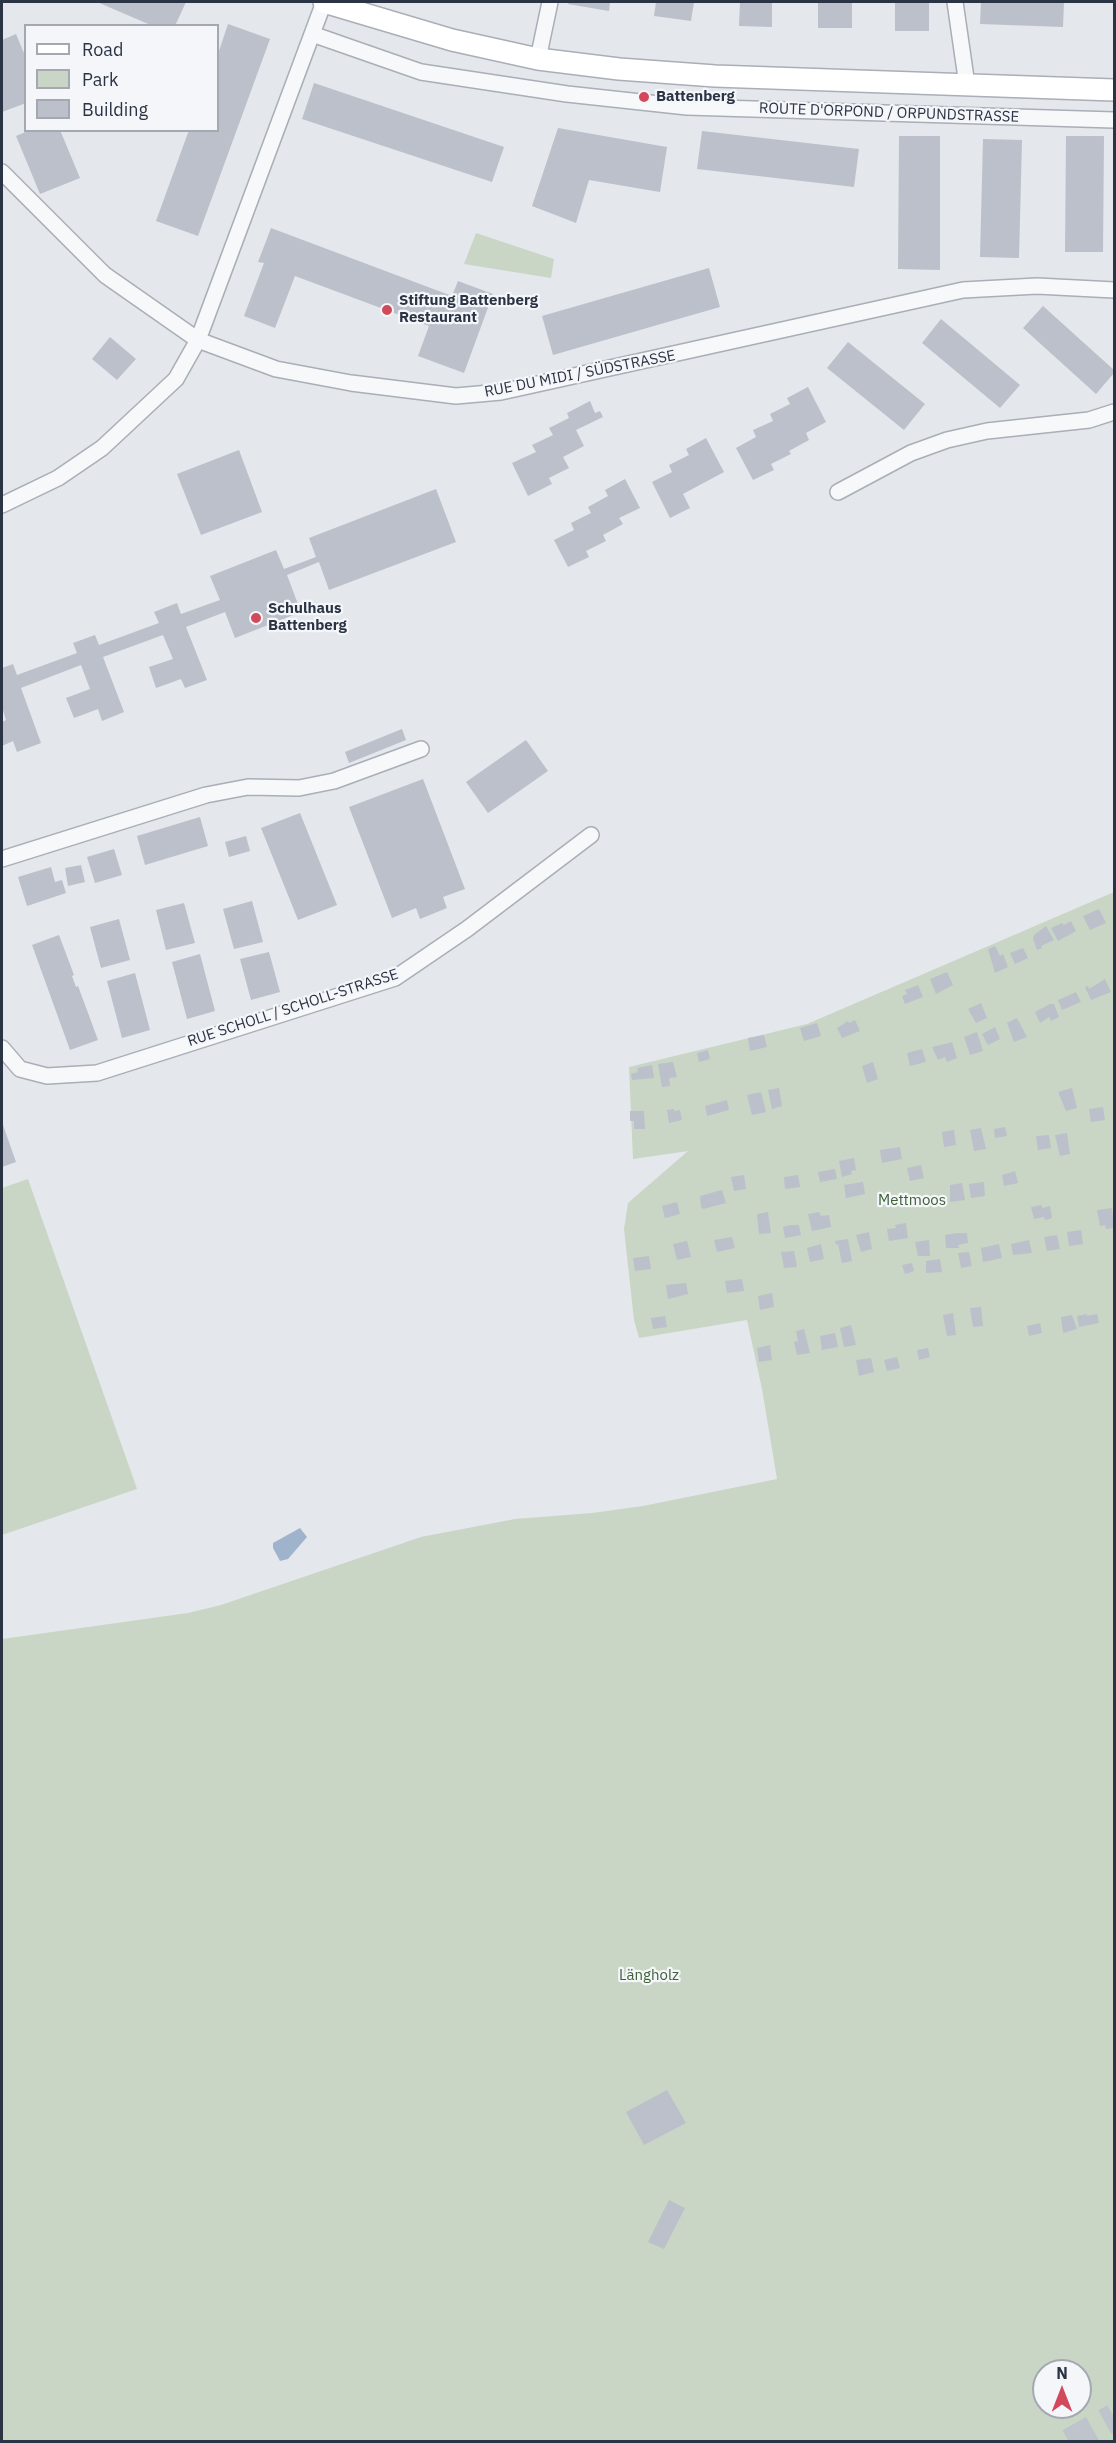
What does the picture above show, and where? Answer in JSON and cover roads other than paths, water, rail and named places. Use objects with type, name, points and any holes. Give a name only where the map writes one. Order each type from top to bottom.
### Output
[{"type":"main road","name":"ROUTE D'ORPOND / ORPUNDSTRASSE","points":[[324,2],[452,40],[538,59],[619,69],[704,76],[1114,90]]},
{"type":"street","points":[[2,505],[58,478],[102,448],[176,379],[198,340],[324,2]]},
{"type":"street","points":[[538,59],[550,2]]},
{"type":"street","points":[[954,2],[967,85]]},
{"type":"street","name":"ROUTE D'ORPOND / ORPUNDSTRASSE","points":[[312,34],[421,72],[588,96],[687,107],[1114,120]]},
{"type":"street","name":"RUE DU MIDI / SÜDSTRASSE","points":[[2,172],[105,274],[198,340],[276,369],[351,383],[456,396],[501,392],[963,290],[1036,286],[1114,290]]},
{"type":"street","points":[[838,492],[911,453],[947,440],[987,431],[1080,422],[1114,412]]},
{"type":"street","points":[[2,859],[206,795],[248,787],[300,788],[334,781],[421,749]]},
{"type":"street","name":"RUE SCHOLL / SCHOLL-STRASSE","points":[[2,1048],[20,1069],[47,1076],[97,1073],[395,978],[467,929],[591,835]]},
{"type":"water","points":[[300,1528],[307,1537],[288,1559],[280,1561],[273,1548],[273,1543]]},
{"type":"tunnel","points":[[1069,2442],[1114,2417]]},
{"type":"place","name":"Battenberg","points":[[644,97]]},
{"type":"place","name":"Stiftung Battenberg Restaurant","points":[[387,310]]},
{"type":"place","name":"Schulhaus Battenberg","points":[[256,618]]},
{"type":"park label","name":"Mettmoos","points":[[912,1201]]},
{"type":"park label","name":"Längholz","points":[[649,1976]]}]
